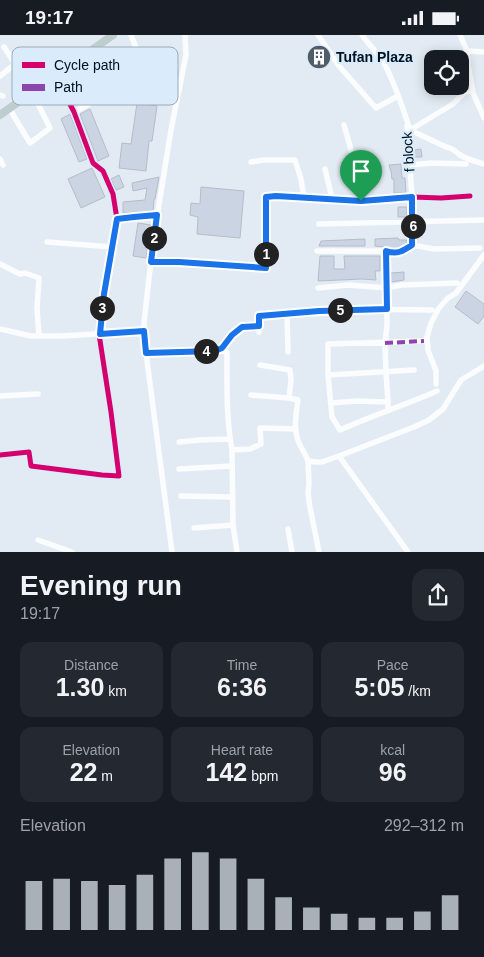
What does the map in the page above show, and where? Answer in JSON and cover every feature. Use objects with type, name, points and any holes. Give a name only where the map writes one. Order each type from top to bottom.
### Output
[{"type":"main road","points":[[98,47],[113,35]]},
{"type":"main road","points":[[0,115],[13,105]]},
{"type":"street","points":[[132,35],[136,47]]},
{"type":"street","points":[[178,98],[186,55],[185,35]]},
{"type":"street","points":[[318,35],[339,66],[376,108],[398,96]]},
{"type":"street","points":[[362,35],[376,51],[384,65],[410,130],[451,148],[460,155],[484,163]]},
{"type":"street","points":[[460,35],[467,50]]},
{"type":"street","points":[[4,47],[12,59]]},
{"type":"street","points":[[469,51],[484,52]]},
{"type":"street","points":[[0,76],[12,66]]},
{"type":"street","points":[[469,66],[473,93],[484,118]]},
{"type":"street","points":[[410,130],[453,104],[464,93],[472,89]]},
{"type":"street","points":[[9,108],[30,143],[50,128],[38,105]]},
{"type":"street","points":[[0,455],[29,452],[31,466],[102,475],[119,475],[100,334],[104,294],[117,219],[113,194],[103,171],[93,163],[71,105]]},
{"type":"street","points":[[74,111],[87,105]]},
{"type":"street","points":[[172,552],[146,353],[144,323],[157,215],[177,105]]},
{"type":"street","name":"f block","points":[[406,118],[412,197],[412,245]]},
{"type":"street","points":[[344,125],[361,201]]},
{"type":"street","points":[[0,159],[3,165]]},
{"type":"street","points":[[251,162],[295,160],[304,198]]},
{"type":"street","points":[[409,165],[432,163],[466,164]]},
{"type":"street","points":[[325,169],[332,198]]},
{"type":"street","points":[[151,262],[266,268],[266,197],[332,198],[361,201],[412,197],[470,196]]},
{"type":"street","points":[[117,219],[157,215]]},
{"type":"street","points":[[319,224],[484,220]]},
{"type":"street","points":[[47,242],[113,247]]},
{"type":"street","points":[[317,251],[386,251],[400,253],[412,245],[434,249],[480,248]]},
{"type":"street","points":[[386,251],[387,309],[385,343],[388,411]]},
{"type":"street","points":[[436,384],[436,371],[428,350],[427,337],[431,323],[439,308],[456,293],[484,255]]},
{"type":"street","points":[[0,264],[20,274],[25,273],[38,278],[37,309],[39,336]]},
{"type":"street","points":[[318,288],[349,285],[386,288],[402,285],[457,283]]},
{"type":"street","points":[[215,351],[222,348],[232,335],[242,327],[259,329],[259,316],[319,311],[432,310]]},
{"type":"street","points":[[287,314],[288,352]]},
{"type":"street","points":[[0,329],[31,336],[144,331]]},
{"type":"street","points":[[424,341],[328,344],[328,375],[332,417],[340,430],[436,391]]},
{"type":"street","points":[[146,353],[226,352],[232,450],[233,525],[237,552]]},
{"type":"street","points":[[260,365],[290,369],[289,398]]},
{"type":"street","points":[[308,461],[316,462],[339,456],[429,420],[443,409],[461,380],[484,366]]},
{"type":"street","points":[[328,375],[414,370]]},
{"type":"street","points":[[0,396],[38,394]]},
{"type":"street","points":[[251,395],[298,400],[295,429],[299,444],[308,461],[309,501],[319,552]]},
{"type":"street","points":[[331,403],[357,401],[388,402]]},
{"type":"street","points":[[232,450],[250,449],[261,444],[260,428],[295,429]]},
{"type":"street","points":[[179,442],[199,439],[230,439]]},
{"type":"street","points":[[339,456],[408,552]]},
{"type":"street","points":[[179,469],[232,466]]},
{"type":"street","points":[[181,496],[233,497]]},
{"type":"street","points":[[194,528],[233,525]]},
{"type":"street","points":[[288,529],[292,552]]},
{"type":"street","points":[[38,540],[72,552]]},
{"type":"building","name":"Tufan Plaza","points":[[322,49],[329,60],[316,67],[309,54]]},
{"type":"building","points":[[137,105],[157,106],[152,141],[149,141],[146,171],[119,168],[122,143],[131,144]]},
{"type":"building","points":[[90,109],[109,156],[98,161],[80,114]]},
{"type":"building","points":[[70,114],[87,159],[79,162],[61,119]]},
{"type":"building","points":[[421,149],[422,157],[414,157],[413,150]]},
{"type":"building","points":[[401,164],[402,178],[405,178],[406,193],[394,193],[394,179],[392,179],[389,165]]},
{"type":"building","points":[[92,168],[105,197],[81,208],[68,179]]},
{"type":"building","points":[[119,175],[124,187],[116,190],[111,179]]},
{"type":"building","points":[[159,177],[153,211],[123,213],[123,202],[145,200],[147,188],[133,191],[132,183]]},
{"type":"building","points":[[201,187],[244,191],[240,238],[197,234],[198,217],[190,215],[191,203],[200,204]]},
{"type":"building","points":[[398,207],[407,207],[407,217],[398,217]]},
{"type":"building","points":[[138,223],[151,225],[146,258],[133,256]]},
{"type":"building","points":[[398,238],[399,240],[407,240],[407,243],[396,248],[375,246],[375,239]]},
{"type":"building","points":[[365,239],[365,246],[319,246],[321,241]]},
{"type":"building","points":[[320,256],[334,256],[334,269],[345,269],[344,256],[380,256],[380,271],[375,271],[376,280],[318,281]]},
{"type":"building","points":[[404,272],[404,280],[391,282],[391,273]]},
{"type":"building","points":[[466,291],[484,304],[484,316],[478,324],[455,307]]},
{"type":"marked path","points":[[385,343],[424,341]]},
{"type":"cycle path","points":[[0,455],[29,452],[31,466],[119,476],[99,334],[117,219],[113,194],[103,171],[93,163],[70,105]]},
{"type":"cycle path","points":[[151,262],[266,268],[266,197],[361,200],[470,196]]},
{"type":"place","name":"Tufan Plaza","points":[[319,57]]},
{"type":"route","points":[[266,197],[332,198],[361,201],[412,197],[412,245],[400,253],[386,251],[387,309],[349,309],[259,316],[259,326],[242,327],[232,335],[222,348],[215,351],[146,353],[144,331],[100,334],[104,294],[117,219],[157,215],[151,262],[266,268],[266,197]]}]
